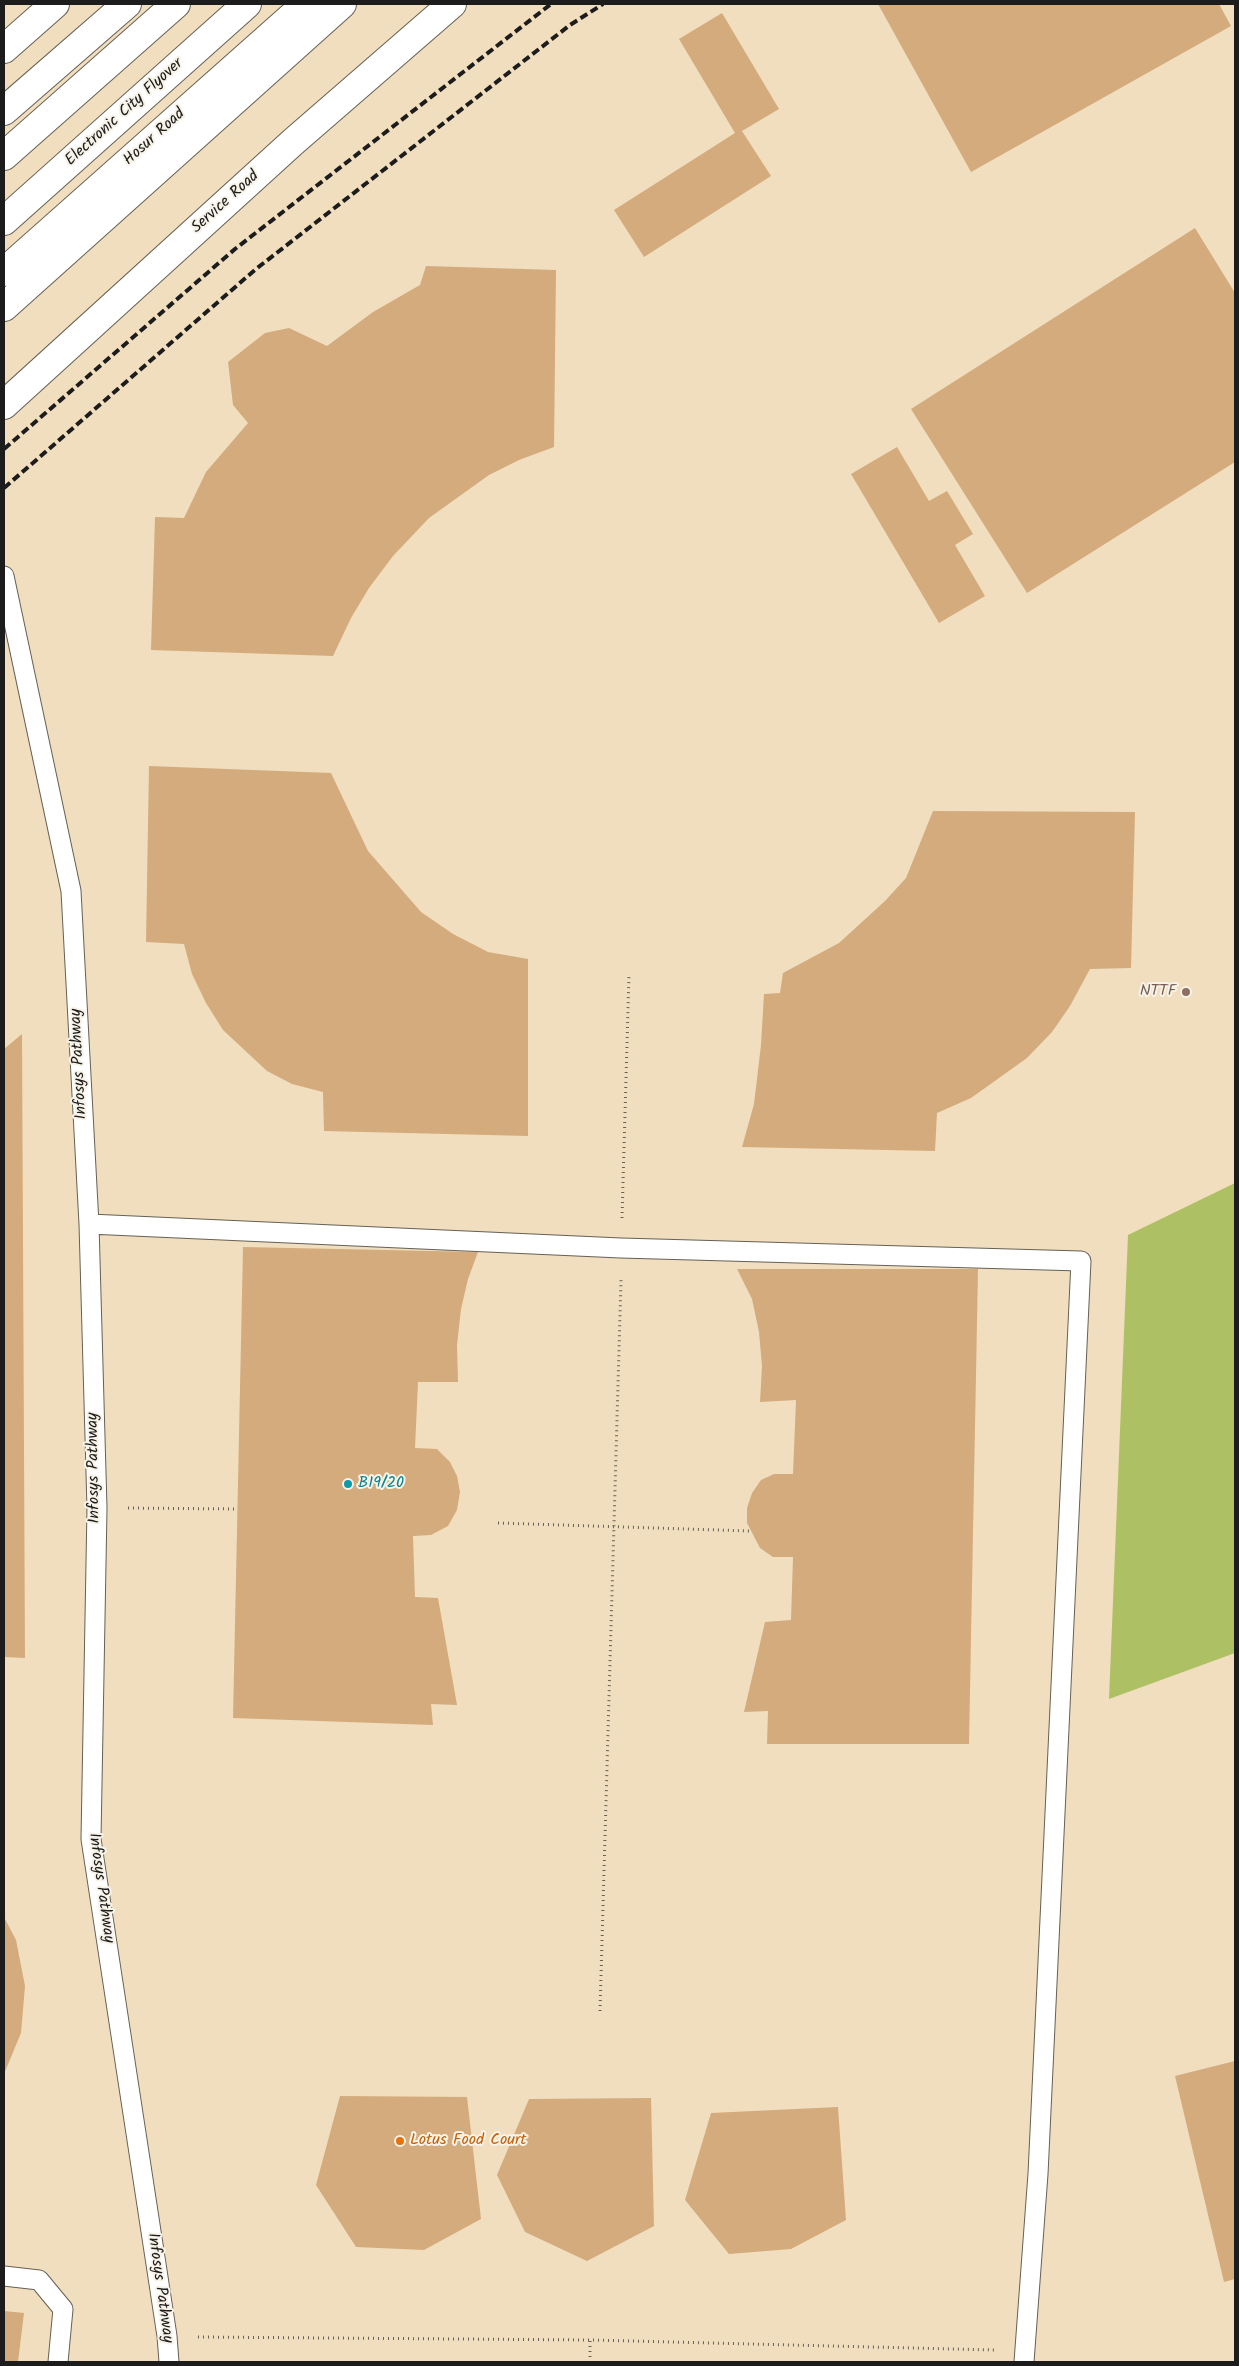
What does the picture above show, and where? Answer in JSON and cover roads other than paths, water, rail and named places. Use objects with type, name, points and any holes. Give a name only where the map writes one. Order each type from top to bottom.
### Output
[{"type":"main road","points":[[4,49],[55,4]]},
{"type":"main road","points":[[4,111],[127,4]]},
{"type":"main road","points":[[4,156],[176,4]]},
{"type":"main road","name":"Electronic City Flyover","points":[[4,221],[247,4]]},
{"type":"main road","name":"Hosur Road","points":[[4,272],[306,4]]},
{"type":"main road","points":[[4,307],[342,4]]},
{"type":"main road","name":"Service Road","points":[[4,405],[293,142],[452,4]]},
{"type":"lane","name":"Infosys Pathway","points":[[4,576],[71,891],[88,1224],[97,1508],[91,1839],[167,2336],[168,2362]]},
{"type":"lane","points":[[88,1224],[622,1248],[1081,1261],[1038,2174],[1025,2356]]},
{"type":"lane","points":[[4,2276],[39,2280],[63,2309],[58,2362]]},
{"type":"railway","points":[[4,449],[235,249],[551,4]]},
{"type":"railway","points":[[4,488],[256,269],[570,25],[603,4]]},
{"type":"place","name":"NTTF","points":[[1186,992]]},
{"type":"place","name":"B19/20","points":[[348,1484]]},
{"type":"place","name":"Lotus Food Court","points":[[400,2141]]}]
